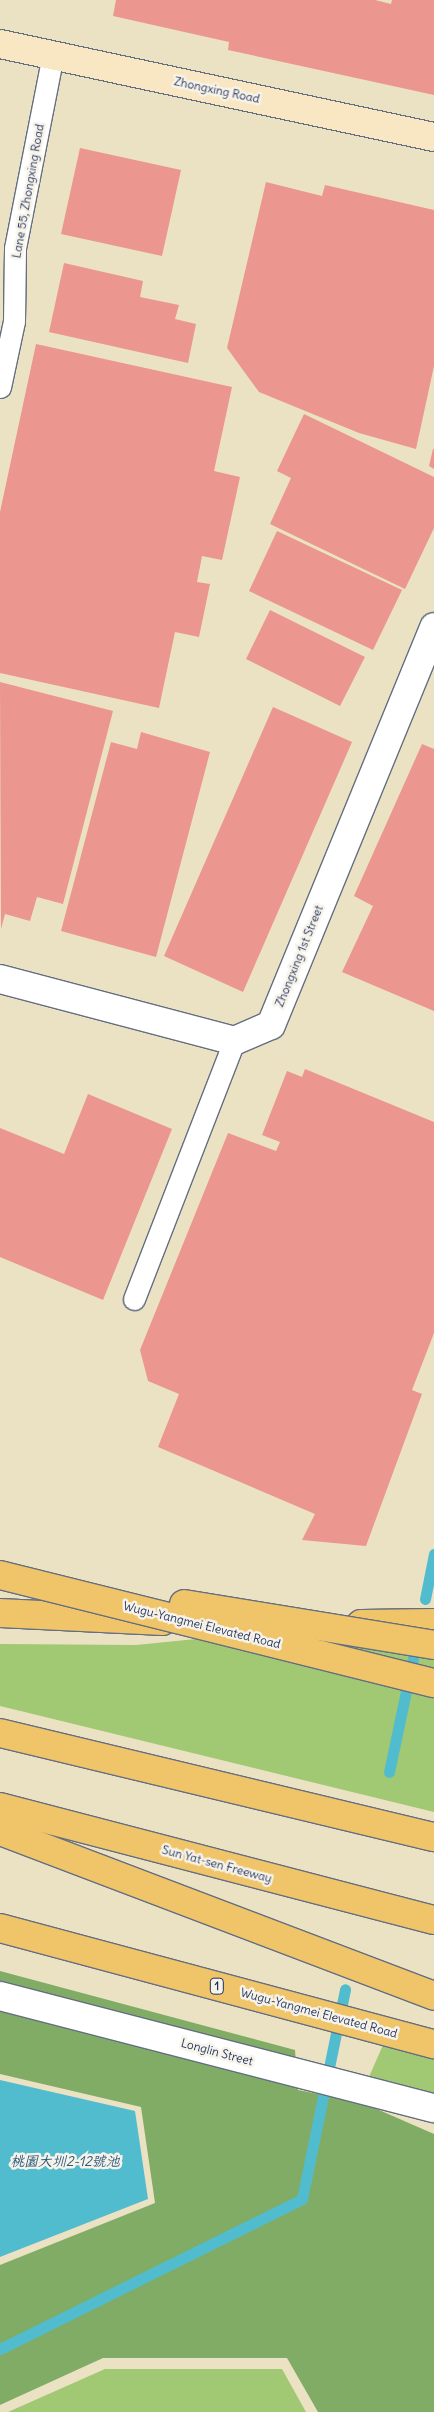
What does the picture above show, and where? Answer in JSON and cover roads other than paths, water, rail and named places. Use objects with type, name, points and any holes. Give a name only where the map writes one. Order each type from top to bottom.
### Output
[{"type":"highway","points":[[0,1574],[434,1645]]},
{"type":"highway","name":"Wugu-Yangmei Elevated Road","points":[[0,1574],[434,1682]]},
{"type":"highway","points":[[0,1613],[112,1620],[409,1625],[434,1623]]},
{"type":"highway","points":[[0,1733],[434,1837]]},
{"type":"highway","name":"Sun Yat-sen Freeway","points":[[0,1807],[434,1920]]},
{"type":"highway","points":[[0,1831],[434,1996]]},
{"type":"highway","name":"Wugu-Yangmei Elevated Road","points":[[0,1928],[434,2044]]},
{"type":"street","name":"Zhongxing Road","points":[[0,44],[434,137]]},
{"type":"street","name":"Zhongxing 1st Street","points":[[234,1042],[270,1024],[433,631]]},
{"type":"street","points":[[0,979],[234,1042]]},
{"type":"street","name":"Longlin Street","points":[[0,1996],[434,2108]]},
{"type":"lane","name":"Lane 55, Zhongxing Road","points":[[0,387],[14,321],[8,248],[53,55]]},
{"type":"lane","points":[[134,1299],[234,1042]]},
{"type":"water","name":"桃園大圳2-12號池","points":[[0,2080],[135,2111],[148,2199],[0,2257]]},
{"type":"waterway","points":[[425,1599],[434,1554]]},
{"type":"waterway","points":[[389,1772],[415,1649]]},
{"type":"waterway","points":[[0,2349],[302,2199],[345,1989]]}]
